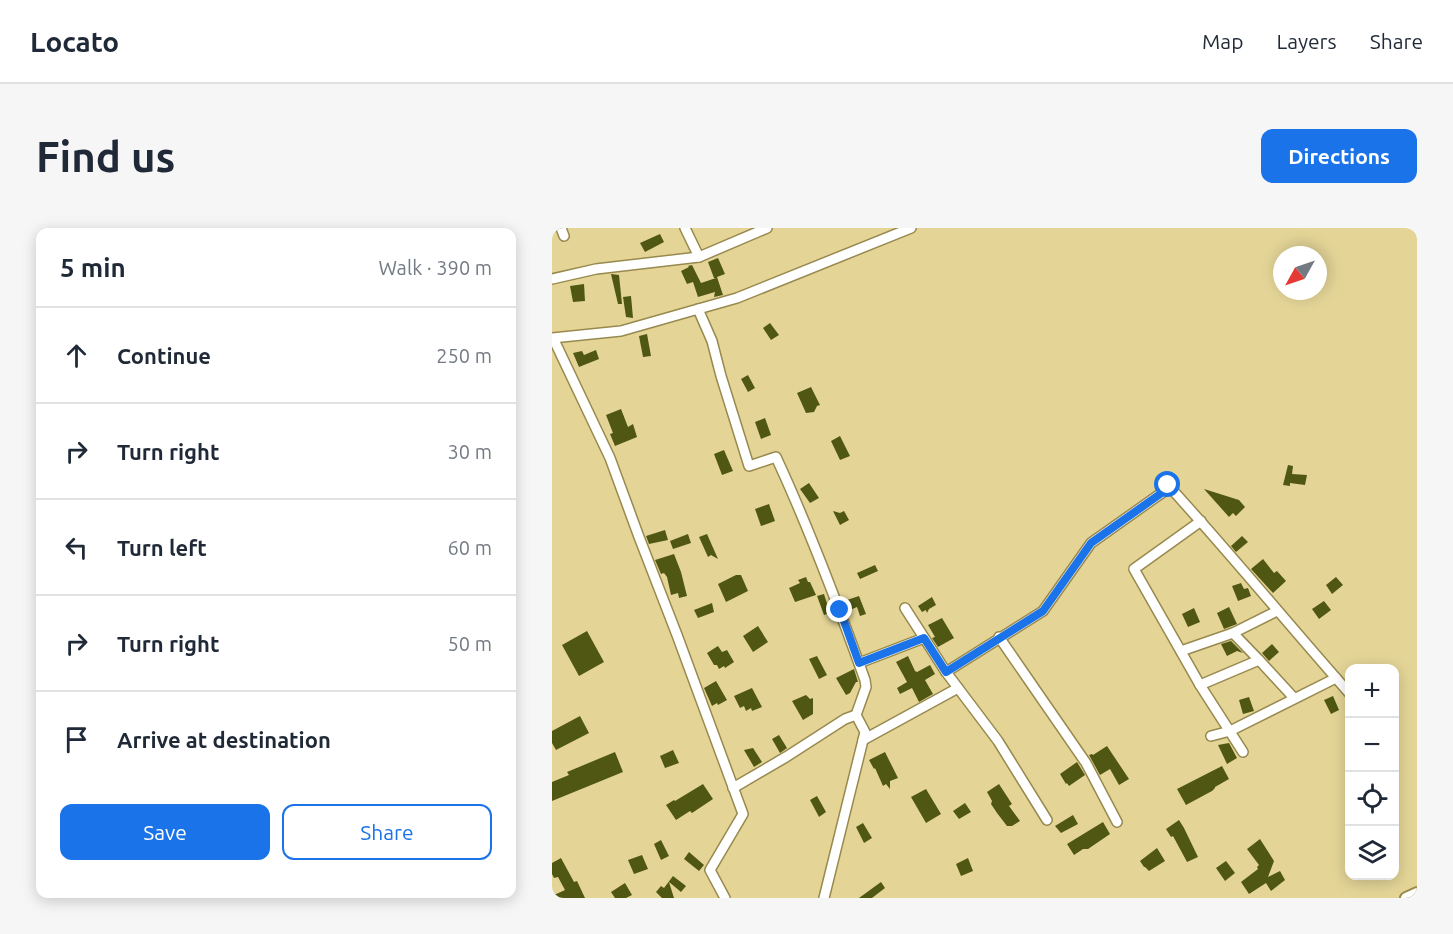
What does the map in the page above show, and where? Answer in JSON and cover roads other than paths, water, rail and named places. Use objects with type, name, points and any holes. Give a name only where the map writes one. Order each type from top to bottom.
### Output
[{"type":"main road","points":[[1406,898],[1417,892]]},
{"type":"street","points":[[685,228],[699,257]]},
{"type":"street","points":[[552,279],[596,269],[699,257],[767,228]]},
{"type":"street","points":[[725,898],[710,870],[743,814],[610,458],[553,338],[621,331],[737,298],[911,228]]},
{"type":"street","points":[[698,309],[712,341],[750,466],[776,457],[800,509],[836,600],[866,687],[856,715],[865,732],[824,898]]},
{"type":"street","points":[[946,672],[1043,611],[1091,543],[1163,492],[1168,485],[1345,689]]},
{"type":"street","points":[[1201,521],[1134,569],[1200,685],[1243,752]]},
{"type":"street","points":[[905,608],[946,672],[998,741],[1047,820]]},
{"type":"street","points":[[1181,651],[1233,633],[1277,612]]},
{"type":"street","points":[[1233,633],[1294,698]]},
{"type":"street","points":[[999,637],[1086,763],[1117,822]]},
{"type":"street","points":[[859,663],[924,638]]},
{"type":"street","points":[[1200,685],[1259,660]]},
{"type":"street","points":[[1210,736],[1230,731],[1335,678]]},
{"type":"street","points":[[863,740],[958,688]]},
{"type":"street","points":[[733,788],[845,719],[856,715]]}]
